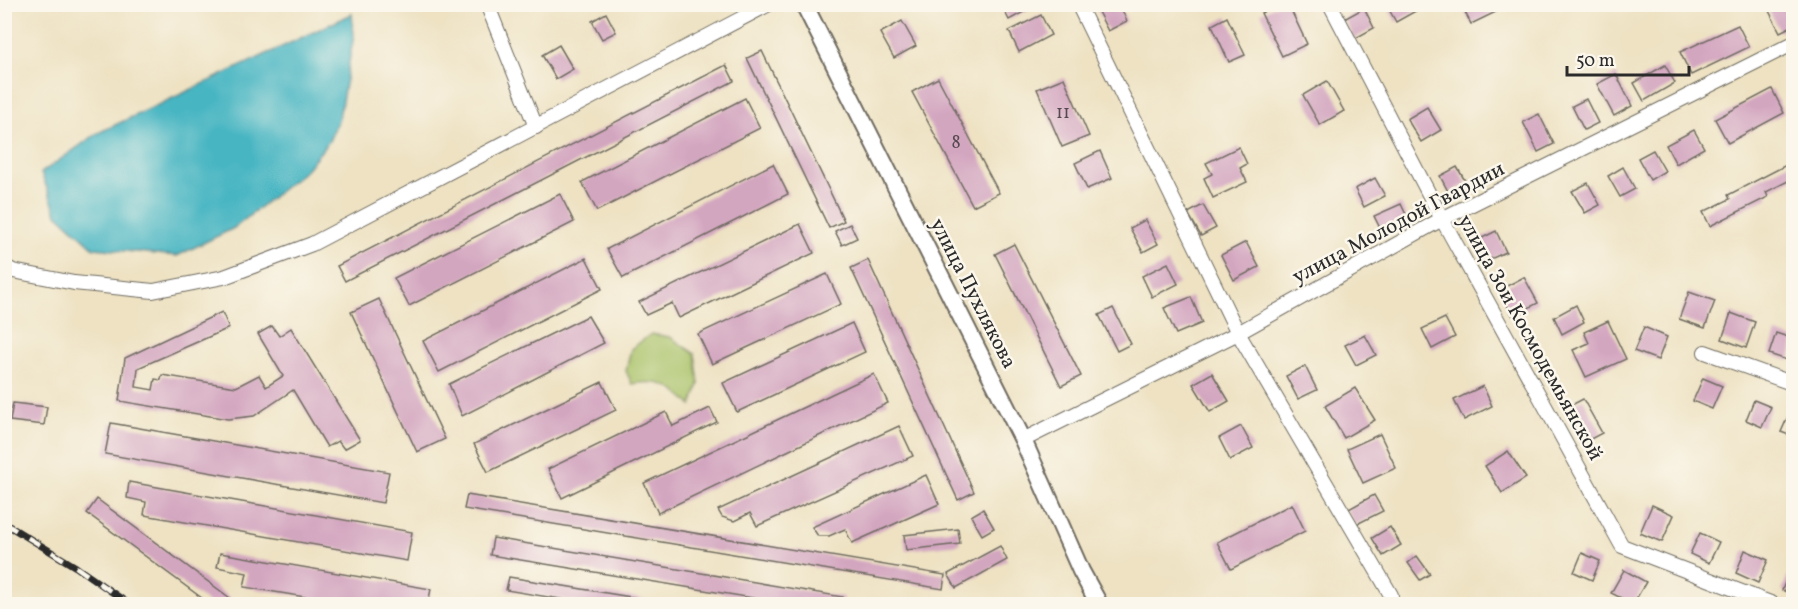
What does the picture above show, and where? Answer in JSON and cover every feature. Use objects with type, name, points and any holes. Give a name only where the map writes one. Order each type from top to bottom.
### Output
[{"type":"street","points":[[487,4],[536,127]]},
{"type":"street","points":[[4,266],[13,271],[74,283],[153,291],[224,277],[312,244],[769,4]]},
{"type":"street","name":"улица Пухлякова","points":[[804,4],[1023,440],[1081,571],[1099,604]]},
{"type":"street","points":[[1078,4],[1238,333],[1391,595]]},
{"type":"street","name":"улица Зои Космодемьянской","points":[[1330,4],[1442,219],[1622,546],[1773,604]]},
{"type":"street","name":"улица Молодой Гвардии","points":[[1023,440],[1238,333],[1442,219],[1794,43]]},
{"type":"street","points":[[1705,352],[1794,384]]},
{"type":"green space","points":[[651,334],[670,337],[695,354],[699,384],[692,406],[679,393],[659,383],[632,384],[626,371],[631,349]]},
{"type":"water","points":[[352,14],[354,35],[339,118],[329,141],[305,171],[234,228],[177,256],[94,248],[57,214],[41,173],[98,133]]},
{"type":"building","points":[[1001,4],[1038,4],[1009,20]]},
{"type":"building","points":[[1094,4],[1119,4],[1127,21],[1108,31]]},
{"type":"building","points":[[1279,4],[1288,4],[1307,44],[1282,56],[1261,13]]},
{"type":"building","points":[[1386,4],[1419,4],[1421,8],[1396,22]]},
{"type":"building","points":[[1461,4],[1495,4],[1498,11],[1471,24]]},
{"type":"building","points":[[1776,4],[1794,4],[1794,25],[1780,32],[1768,9]]},
{"type":"building","points":[[1364,8],[1374,28],[1354,39],[1344,19]]},
{"type":"building","points":[[606,13],[616,32],[602,39],[592,21]]},
{"type":"building","points":[[1041,15],[1051,35],[1019,52],[1009,31]]},
{"type":"building","points":[[1227,17],[1245,55],[1229,62],[1212,25]]},
{"type":"building","points":[[902,21],[916,46],[894,58],[880,33]]},
{"type":"building","points":[[1738,25],[1749,47],[1691,75],[1680,52]]},
{"type":"building","points":[[559,45],[573,69],[556,79],[542,55]]},
{"type":"building","points":[[762,51],[844,221],[829,228],[747,58]]},
{"type":"building","points":[[726,65],[734,81],[345,281],[337,266]]},
{"type":"building","points":[[1665,65],[1675,83],[1644,101],[1634,83]]},
{"type":"building","points":[[1616,74],[1632,106],[1614,116],[1597,84]]},
{"type":"building","points":[[938,78],[999,193],[973,206],[912,92]]},
{"type":"building","points":[[1064,78],[1089,136],[1062,147],[1037,89]]},
{"type":"building","points":[[1327,81],[1344,111],[1320,125],[1303,95]]},
{"type":"building","points":[[1772,89],[1784,113],[1728,143],[1715,119]]},
{"type":"building","points":[[745,98],[760,128],[597,211],[582,182]]},
{"type":"building","points":[[1586,99],[1598,123],[1584,130],[1572,106]]},
{"type":"building","points":[[1427,107],[1441,130],[1421,142],[1407,119]]},
{"type":"building","points":[[1539,114],[1554,144],[1538,152],[1523,122]]},
{"type":"building","points":[[1694,130],[1704,148],[1676,164],[1666,145]]},
{"type":"building","points":[[1239,147],[1247,164],[1240,168],[1247,182],[1213,198],[1204,178],[1212,174],[1206,163]]},
{"type":"building","points":[[1653,150],[1665,171],[1650,180],[1638,158]]},
{"type":"building","points":[[1100,151],[1112,178],[1087,189],[1075,163]]},
{"type":"building","points":[[1790,163],[1794,178],[1766,192],[1768,197],[1710,226],[1703,212],[1730,199],[1728,195]]},
{"type":"building","points":[[773,164],[788,194],[623,278],[607,249]]},
{"type":"building","points":[[1457,167],[1467,184],[1449,193],[1440,176]]},
{"type":"building","points":[[1623,167],[1635,189],[1620,197],[1608,176]]},
{"type":"building","points":[[1375,178],[1385,196],[1364,207],[1355,189]]},
{"type":"building","points":[[1588,183],[1600,205],[1585,213],[1572,191]]},
{"type":"building","points":[[560,194],[574,222],[409,306],[394,278]]},
{"type":"building","points":[[1401,204],[1409,221],[1383,234],[1374,216]]},
{"type":"building","points":[[1203,205],[1216,228],[1201,236],[1188,213]]},
{"type":"building","points":[[1145,220],[1158,244],[1143,252],[1130,228]]},
{"type":"building","points":[[800,224],[814,253],[679,318],[672,303],[646,315],[639,302]]},
{"type":"building","points":[[850,224],[857,238],[842,245],[835,231]]},
{"type":"building","points":[[1496,231],[1506,252],[1484,262],[1474,242]]},
{"type":"building","points":[[1246,242],[1259,267],[1234,280],[1221,255]]},
{"type":"building","points":[[1014,244],[1081,376],[1061,386],[995,254]]},
{"type":"building","points":[[586,258],[602,289],[439,372],[423,341]]},
{"type":"building","points":[[868,260],[974,492],[958,500],[851,268]]},
{"type":"building","points":[[1168,263],[1178,284],[1152,297],[1142,276]]},
{"type":"building","points":[[827,274],[841,304],[712,364],[698,334]]},
{"type":"building","points":[[1524,277],[1538,303],[1513,316],[1499,290]]},
{"type":"building","points":[[1689,292],[1715,301],[1705,328],[1679,319]]},
{"type":"building","points":[[1191,297],[1202,323],[1176,334],[1164,308]]},
{"type":"building","points":[[379,299],[445,439],[417,452],[351,312]]},
{"type":"building","points":[[1576,305],[1584,322],[1562,334],[1554,317]]},
{"type":"building","points":[[1113,308],[1131,344],[1117,351],[1099,315]]},
{"type":"building","points":[[222,312],[229,328],[138,368],[136,387],[153,390],[155,379],[161,380],[162,375],[236,387],[259,375],[266,387],[283,376],[258,334],[272,326],[279,336],[291,328],[360,440],[344,449],[338,441],[327,447],[293,390],[254,416],[228,419],[119,401],[125,358]]},
{"type":"building","points":[[1731,313],[1755,322],[1746,348],[1722,339]]},
{"type":"building","points":[[588,316],[604,343],[462,416],[449,384]]},
{"type":"building","points":[[1445,318],[1455,337],[1432,349],[1422,329]]},
{"type":"building","points":[[1608,321],[1626,359],[1586,377],[1573,350],[1589,343],[1584,332]]},
{"type":"building","points":[[852,323],[865,352],[737,412],[723,383]]},
{"type":"building","points":[[1644,327],[1667,337],[1658,360],[1634,351]]},
{"type":"building","points":[[1776,333],[1794,339],[1790,361],[1769,354]]},
{"type":"building","points":[[1365,335],[1376,355],[1356,365],[1345,345]]},
{"type":"building","points":[[1305,366],[1317,390],[1298,399],[1286,376]]},
{"type":"building","points":[[1212,373],[1229,401],[1210,412],[1193,384]]},
{"type":"building","points":[[874,374],[888,403],[658,513],[644,483]]},
{"type":"building","points":[[1703,378],[1722,386],[1712,409],[1693,401]]},
{"type":"building","points":[[602,382],[616,410],[488,472],[474,444]]},
{"type":"building","points":[[1483,386],[1492,406],[1464,420],[1454,400]]},
{"type":"building","points":[[1355,388],[1375,420],[1344,438],[1325,406]]},
{"type":"building","points":[[1583,399],[1602,433],[1583,443],[1564,409]]},
{"type":"building","points":[[1754,400],[1771,407],[1762,427],[1746,420]]},
{"type":"building","points":[[13,403],[47,407],[44,425],[10,421]]},
{"type":"building","points":[[710,408],[717,422],[562,498],[548,469],[666,412],[673,426]]},
{"type":"building","points":[[1789,414],[1794,416],[1794,437],[1781,432]]},
{"type":"building","points":[[111,423],[389,472],[383,503],[105,454]]},
{"type":"building","points":[[899,426],[913,456],[757,526],[750,513],[734,521],[722,517],[718,510]]},
{"type":"building","points":[[1241,426],[1253,448],[1230,460],[1219,438]]},
{"type":"building","points":[[1380,434],[1396,468],[1363,483],[1347,449]]},
{"type":"building","points":[[1508,451],[1526,478],[1502,493],[1485,466]]},
{"type":"building","points":[[926,475],[939,504],[852,543],[845,529],[829,536],[818,536],[812,527]]},
{"type":"building","points":[[129,482],[412,532],[407,561],[144,515],[146,502],[127,498]]},
{"type":"building","points":[[467,495],[945,575],[943,589],[464,509]]},
{"type":"building","points":[[1374,495],[1383,511],[1355,525],[1347,510]]},
{"type":"building","points":[[97,499],[238,604],[210,604],[87,513]]},
{"type":"building","points":[[1292,504],[1305,531],[1231,569],[1217,542]]},
{"type":"building","points":[[1652,505],[1674,515],[1662,542],[1640,533]]},
{"type":"building","points":[[983,509],[994,528],[982,535],[971,516]]},
{"type":"building","points":[[1390,527],[1401,545],[1383,556],[1372,538]]},
{"type":"building","points":[[958,529],[960,544],[906,550],[904,535]]},
{"type":"building","points":[[1700,533],[1719,542],[1709,563],[1690,554]]},
{"type":"building","points":[[493,538],[843,597],[842,604],[789,604],[490,555]]},
{"type":"building","points":[[1000,546],[1007,560],[956,588],[948,574]]},
{"type":"building","points":[[1745,550],[1768,560],[1758,583],[1736,573]]},
{"type":"building","points":[[220,553],[431,589],[428,604],[348,604],[244,587],[247,573],[217,567]]},
{"type":"building","points":[[1582,553],[1600,561],[1592,580],[1574,572]]},
{"type":"building","points":[[1417,556],[1430,574],[1420,580],[1408,563]]},
{"type":"building","points":[[1791,568],[1794,570],[1794,595],[1782,590]]},
{"type":"building","points":[[1624,570],[1646,582],[1633,604],[1611,593]]},
{"type":"building","points":[[509,577],[667,604],[590,604],[506,590]]},
{"type":"railway","points":[[4,523],[76,567],[129,604]]}]
